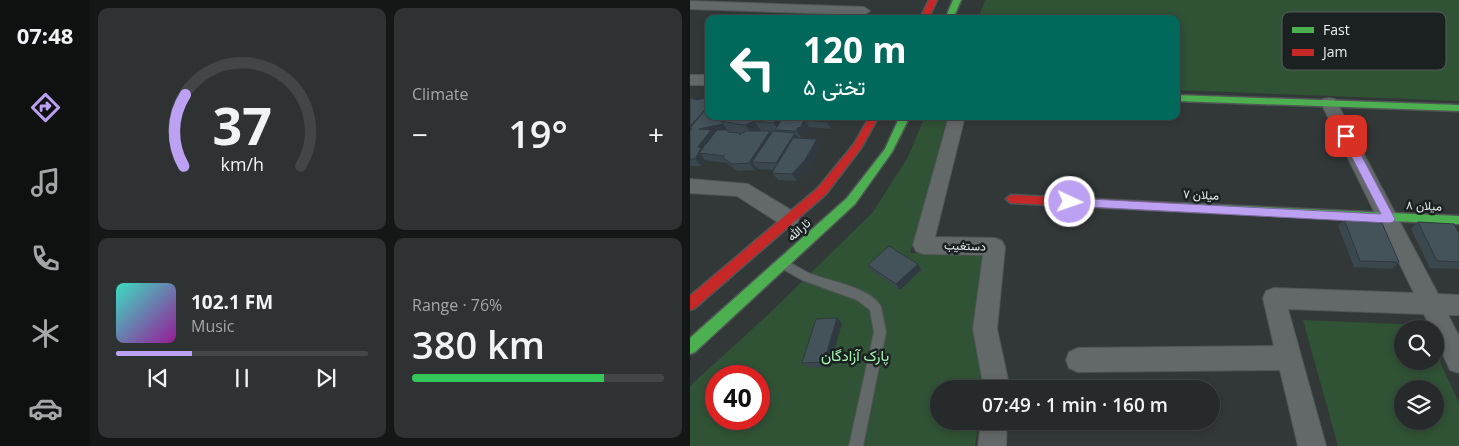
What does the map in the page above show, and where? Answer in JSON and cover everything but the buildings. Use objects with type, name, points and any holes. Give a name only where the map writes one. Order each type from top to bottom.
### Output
[{"type":"main road","points":[[926,15],[933,0]]},
{"type":"main road","points":[[951,15],[957,0]]},
{"type":"main road","points":[[1180,98],[1459,108]]},
{"type":"main road","name":"ثارالله","points":[[690,304],[822,191],[858,146],[873,120]]},
{"type":"main road","name":"ثارالله","points":[[690,347],[851,201],[889,150],[903,120]]},
{"type":"main road","name":"میلان ۷","points":[[1011,199],[1389,219]]},
{"type":"main road","name":"میلان ۸","points":[[1389,219],[1459,220]]},
{"type":"street","points":[[690,5],[864,11]]},
{"type":"street","points":[[690,80],[705,80]]},
{"type":"street","points":[[1329,103],[1459,361]]},
{"type":"street","name":"دستغیب","points":[[957,120],[924,245],[995,247],[985,329],[995,380]]},
{"type":"street","points":[[690,186],[741,189],[789,219]]},
{"type":"street","points":[[1312,446],[1274,298],[1459,305]]},
{"type":"street","points":[[1078,360],[1289,358]]},
{"type":"street","points":[[992,446],[993,430]]},
{"type":"lane","points":[[783,264],[806,277],[861,296],[875,307],[880,332],[856,446]]},
{"type":"green space","points":[[985,0],[1459,0],[1459,101],[1180,90],[1180,15],[979,15]]},
{"type":"green space","name":"پارک آزادگان","points":[[923,120],[947,120],[910,253],[985,255],[984,380],[930,380],[930,430],[978,430],[975,446],[690,446],[690,386],[705,372],[705,430],[770,430],[770,365],[713,365],[773,310],[873,212],[908,157]]},
{"type":"green space","points":[[1303,320],[1394,324],[1394,370],[1444,370],[1459,403],[1459,446],[1338,446]]},
{"type":"traffic: fast","points":[[951,15],[957,0]]},
{"type":"traffic: fast","points":[[1180,98],[1459,108]]},
{"type":"traffic: fast","points":[[690,347],[851,201],[889,150],[903,120]]},
{"type":"traffic: fast","points":[[1172,207],[1459,220]]},
{"type":"traffic: jam","points":[[926,15],[933,0]]},
{"type":"traffic: jam","points":[[690,304],[822,191],[858,146],[873,120]]},
{"type":"traffic: jam","points":[[1011,199],[1172,207]]},
{"type":"route","points":[[1070,202],[1389,219],[1346,136]]}]
